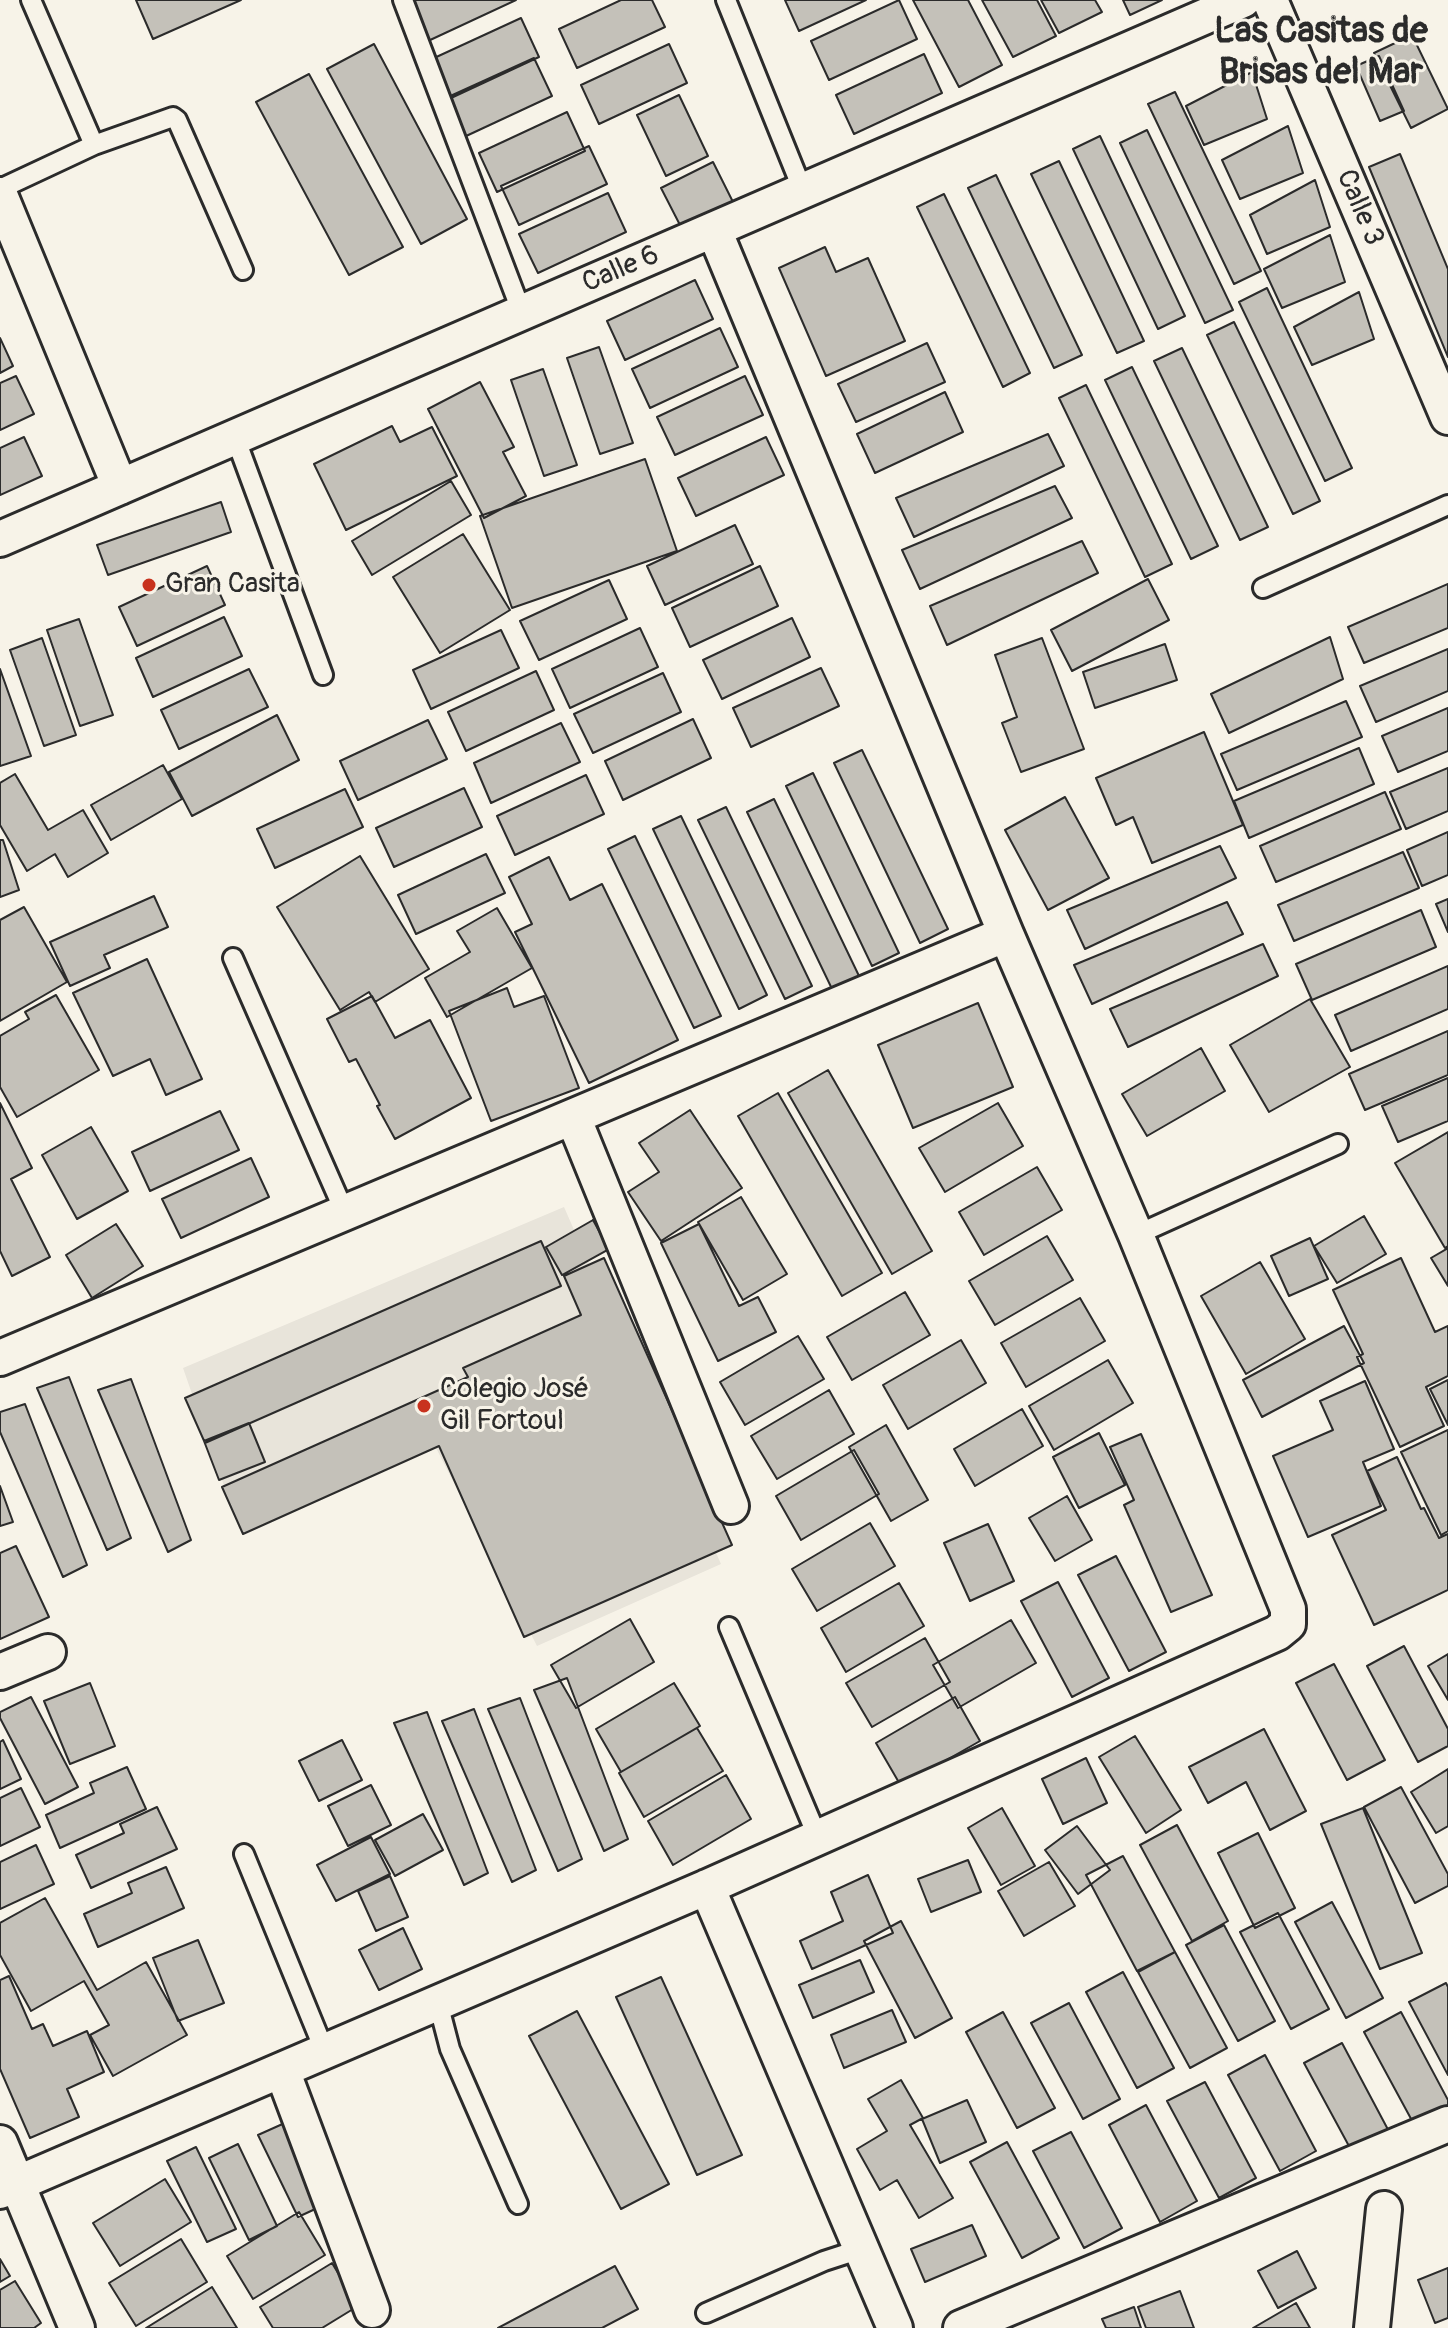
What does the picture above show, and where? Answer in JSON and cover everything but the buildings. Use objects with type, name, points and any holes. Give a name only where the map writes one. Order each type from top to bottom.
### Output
[{"type":"street","name":"Calle 6","points":[[0,539],[1243,0]]},
{"type":"street","name":"Calle 3","points":[[1270,0],[1448,417]]},
{"type":"street","points":[[0,192],[120,487]]},
{"type":"street","points":[[9,2188],[707,1887],[1277,1633],[1288,1624],[1288,1609],[1136,1235],[1006,934],[714,230]]},
{"type":"street","points":[[0,1358],[1006,934]]},
{"type":"street","points":[[573,1117],[731,1506]]},
{"type":"street","points":[[0,1672],[48,1652]]},
{"type":"street","points":[[707,1887],[895,2328]]},
{"type":"street","points":[[282,2070],[372,2310]]},
{"type":"street","points":[[961,2328],[1448,2124]]},
{"type":"street","points":[[0,2143],[9,2188],[77,2328]]},
{"type":"street","points":[[1372,2328],[1384,2209]]},
{"type":"lane","points":[[31,0],[94,145]]},
{"type":"lane","points":[[403,0],[522,313]]},
{"type":"lane","points":[[726,0],[803,191]]},
{"type":"lane","points":[[0,192],[94,145],[173,117],[243,270]]},
{"type":"lane","points":[[235,437],[323,675]]},
{"type":"lane","points":[[1263,588],[1448,505]]},
{"type":"lane","points":[[233,958],[345,1213]]},
{"type":"lane","points":[[1136,1235],[1338,1144]]},
{"type":"lane","points":[[729,1627],[818,1838]]},
{"type":"lane","points":[[244,1854],[325,2052]]},
{"type":"lane","points":[[438,2003],[450,2049],[518,2204]]},
{"type":"lane","points":[[706,2313],[824,2261],[861,2249]]},
{"type":"shaded area","name":"Colegio José Gil Fortoul","points":[[564,1207],[721,1564],[537,1646],[434,1444],[239,1529],[183,1368]]},
{"type":"place","name":"Gran Casita","points":[[149,585]]},
{"type":"place","name":"Colegio José Gil Fortoul","points":[[424,1406]]},
{"type":"district","name":"Las Casitas de Brisas del Mar","points":[[1321,54]]}]
